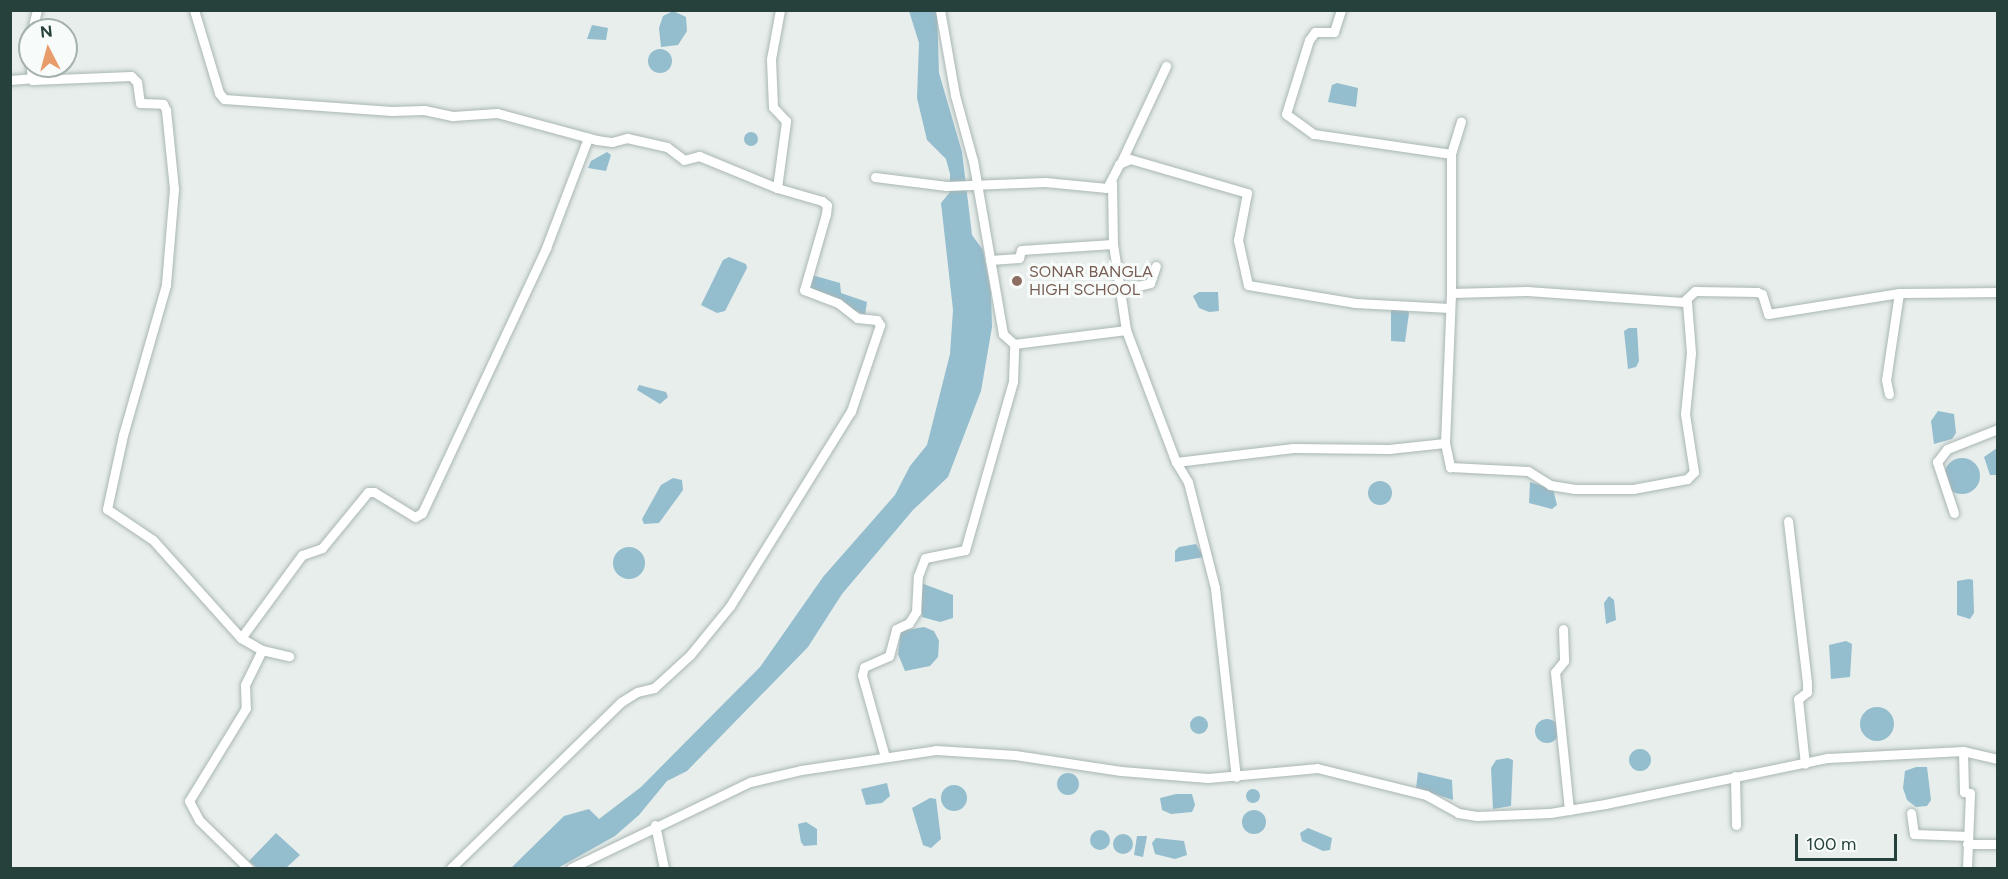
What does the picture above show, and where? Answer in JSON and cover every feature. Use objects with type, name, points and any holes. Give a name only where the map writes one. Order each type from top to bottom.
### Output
[{"type":"street","points":[[194,10],[219,93],[224,99],[392,111],[424,110],[453,116],[497,113],[588,138],[612,142],[627,138],[667,147],[684,160],[699,156],[827,206],[804,290],[838,303],[857,318],[877,320],[880,324],[851,411],[730,606],[690,655],[654,688],[637,692],[621,702],[451,868]]},
{"type":"street","points":[[777,188],[786,121],[773,107],[771,59],[780,10]]},
{"type":"street","points":[[940,10],[1003,334],[1014,344],[1126,330]]},
{"type":"street","points":[[1341,10],[1334,32],[1315,32],[1308,40],[1286,114],[1314,134],[1451,154]]},
{"type":"street","points":[[875,177],[946,186],[1045,182],[1107,188],[1112,183],[1166,66]]},
{"type":"street","points":[[10,80],[31,78],[59,81],[131,76],[137,82],[140,103],[164,106],[174,189],[166,285],[123,435],[107,509],[153,540],[241,638],[262,650],[290,656]]},
{"type":"street","points":[[1461,122],[1451,154],[1451,293],[1445,443],[1450,467],[1528,471],[1550,485],[1574,489],[1633,489],[1687,479],[1694,472],[1685,414],[1691,353],[1687,302],[1695,291],[1757,292],[1762,294],[1765,313],[1778,314],[1899,293],[1998,292]]},
{"type":"street","points":[[241,638],[302,555],[322,548],[368,492],[380,495],[415,517],[422,513],[546,249],[588,138]]},
{"type":"street","points":[[1122,160],[1130,159],[1247,194],[1238,240],[1248,285],[1355,303],[1450,308]]},
{"type":"street","points":[[1112,183],[1113,244],[1126,330],[1176,462],[1188,482],[1213,579],[1236,777]]},
{"type":"street","points":[[990,260],[1019,258],[1021,250],[1113,244]]},
{"type":"street","points":[[1120,290],[1150,283],[1156,266]]},
{"type":"street","points":[[1451,293],[1527,291],[1687,302]]},
{"type":"street","points":[[1889,394],[1886,380],[1899,293]]},
{"type":"street","points":[[885,757],[862,675],[864,667],[889,656],[896,629],[909,623],[916,612],[918,576],[925,558],[965,550],[990,454],[1009,399],[1014,344]]},
{"type":"street","points":[[1954,513],[1937,462],[1947,449],[1998,429]]},
{"type":"street","points":[[1176,462],[1293,448],[1389,449],[1445,443]]},
{"type":"street","points":[[1788,521],[1807,683],[1807,692],[1798,699],[1805,764]]},
{"type":"street","points":[[1563,629],[1564,661],[1555,672],[1569,810]]},
{"type":"street","points":[[248,868],[199,820],[189,801],[192,790],[246,708],[245,685],[262,650]]},
{"type":"street","points":[[571,868],[655,825],[750,782],[936,750],[1015,755],[1121,771],[1236,777],[1317,768],[1426,795],[1458,813],[1478,816],[1569,810],[1735,776],[1871,754],[1963,751],[1998,759]]},
{"type":"street","points":[[1963,751],[1964,792],[1970,793],[1967,868]]},
{"type":"street","points":[[1735,776],[1736,825]]},
{"type":"street","points":[[1911,813],[1914,834],[1998,844]]},
{"type":"street","points":[[655,825],[664,868]]},
{"type":"water","points":[[673,11],[686,17],[687,31],[678,45],[661,47],[659,28],[663,16]]},
{"type":"water","points":[[909,11],[937,11],[939,73],[962,152],[972,235],[983,250],[991,293],[992,327],[981,391],[948,477],[913,510],[842,594],[808,647],[687,771],[667,781],[639,815],[615,836],[558,868],[511,868],[564,816],[589,809],[599,819],[641,787],[760,667],[823,577],[895,495],[910,466],[927,445],[950,354],[953,310],[941,203],[950,192],[950,174],[946,159],[927,140],[917,98],[919,43]]},
{"type":"water","points":[[592,25],[608,28],[606,40],[587,39]]},
{"type":"water","points":[[660,49],[669,52],[672,61],[669,70],[660,73],[651,70],[648,61],[651,52]]},
{"type":"water","points":[[1337,83],[1358,88],[1356,107],[1328,102],[1332,85]]},
{"type":"water","points":[[748,132],[754,132],[758,139],[754,146],[748,146],[744,142],[744,136]]},
{"type":"water","points":[[607,152],[611,155],[606,171],[588,168],[591,161]]},
{"type":"water","points":[[729,257],[746,264],[747,268],[725,311],[717,313],[701,305],[723,260]]},
{"type":"water","points":[[812,275],[840,283],[841,293],[867,302],[865,315],[808,289]]},
{"type":"water","points":[[1199,292],[1218,292],[1219,311],[1209,312],[1199,308],[1193,296]]},
{"type":"water","points":[[1391,309],[1406,309],[1409,313],[1405,342],[1391,341]]},
{"type":"water","points":[[1637,328],[1639,361],[1636,367],[1628,369],[1624,331]]},
{"type":"water","points":[[639,385],[666,392],[668,397],[660,404],[637,390]]},
{"type":"water","points":[[1938,411],[1954,414],[1956,433],[1952,439],[1934,444],[1931,421]]},
{"type":"water","points":[[1997,448],[1997,475],[1990,475],[1984,457]]},
{"type":"water","points":[[1962,458],[1974,464],[1980,476],[1974,488],[1962,494],[1950,488],[1944,476],[1950,464]]},
{"type":"water","points":[[673,478],[682,480],[683,490],[659,523],[644,524],[642,519],[661,485]]},
{"type":"water","points":[[1380,481],[1385,482],[1391,488],[1391,498],[1385,504],[1380,505],[1375,504],[1369,498],[1368,493],[1369,488],[1375,482]]},
{"type":"water","points":[[1530,482],[1553,489],[1557,505],[1552,509],[1529,503]]},
{"type":"water","points":[[1196,544],[1204,557],[1175,562],[1175,551],[1179,547]]},
{"type":"water","points":[[629,547],[640,552],[645,563],[640,574],[629,579],[618,574],[613,563],[618,552]]},
{"type":"water","points":[[1973,580],[1974,613],[1970,619],[1957,615],[1957,581]]},
{"type":"water","points":[[921,583],[953,595],[953,618],[940,622],[922,617]]},
{"type":"water","points":[[1609,596],[1614,600],[1616,620],[1606,624],[1604,603]]},
{"type":"water","points":[[924,627],[934,631],[939,641],[938,657],[930,666],[905,671],[898,654],[901,631]]},
{"type":"water","points":[[1846,641],[1852,644],[1850,677],[1831,679],[1829,645]]},
{"type":"water","points":[[1877,707],[1889,712],[1894,724],[1889,736],[1877,741],[1865,736],[1860,724],[1865,712]]},
{"type":"water","points":[[1195,716],[1203,716],[1208,721],[1206,732],[1195,734],[1190,729],[1190,721]]},
{"type":"water","points":[[1547,719],[1556,722],[1559,731],[1556,740],[1547,743],[1538,740],[1535,731],[1538,722]]},
{"type":"water","points":[[1636,749],[1644,749],[1651,756],[1651,764],[1644,771],[1636,771],[1629,764],[1629,756]]},
{"type":"water","points":[[1508,758],[1513,760],[1511,806],[1493,809],[1491,768],[1496,760]]},
{"type":"water","points":[[1916,767],[1927,767],[1931,800],[1927,806],[1916,807],[1907,800],[1903,788],[1905,771]]},
{"type":"water","points":[[1418,772],[1452,780],[1453,800],[1416,788]]},
{"type":"water","points":[[1064,773],[1072,773],[1079,780],[1079,788],[1072,795],[1064,795],[1057,788],[1057,780]]},
{"type":"water","points":[[887,783],[890,796],[882,803],[866,805],[861,789]]},
{"type":"water","points":[[954,785],[963,789],[967,798],[963,807],[954,811],[945,807],[941,798],[945,789]]},
{"type":"water","points":[[1253,789],[1258,791],[1260,796],[1258,801],[1253,803],[1248,801],[1246,796],[1248,791]]},
{"type":"water","points":[[1176,794],[1192,794],[1195,805],[1192,812],[1171,814],[1162,810],[1160,798]]},
{"type":"water","points":[[930,798],[936,799],[941,839],[931,848],[923,845],[912,808]]},
{"type":"water","points":[[1254,810],[1259,811],[1265,817],[1265,827],[1259,833],[1254,834],[1249,833],[1243,827],[1242,822],[1243,817],[1249,811]]},
{"type":"water","points":[[806,822],[817,829],[817,845],[804,846],[801,842],[798,824]]},
{"type":"water","points":[[1308,828],[1332,838],[1330,850],[1323,851],[1302,841],[1300,833]]},
{"type":"water","points":[[1096,830],[1104,830],[1110,836],[1110,844],[1104,850],[1096,850],[1090,844],[1090,836]]},
{"type":"water","points":[[276,833],[300,855],[286,868],[257,868],[249,861]]},
{"type":"water","points":[[1119,834],[1127,834],[1133,840],[1133,848],[1127,854],[1119,854],[1113,848],[1113,840]]},
{"type":"water","points":[[1137,836],[1147,836],[1143,857],[1134,855]]},
{"type":"water","points":[[1156,838],[1184,841],[1187,855],[1175,859],[1155,854],[1152,843]]},
{"type":"place","name":"SONAR BANGLA HIGH SCHOOL","points":[[1017,281]]}]
